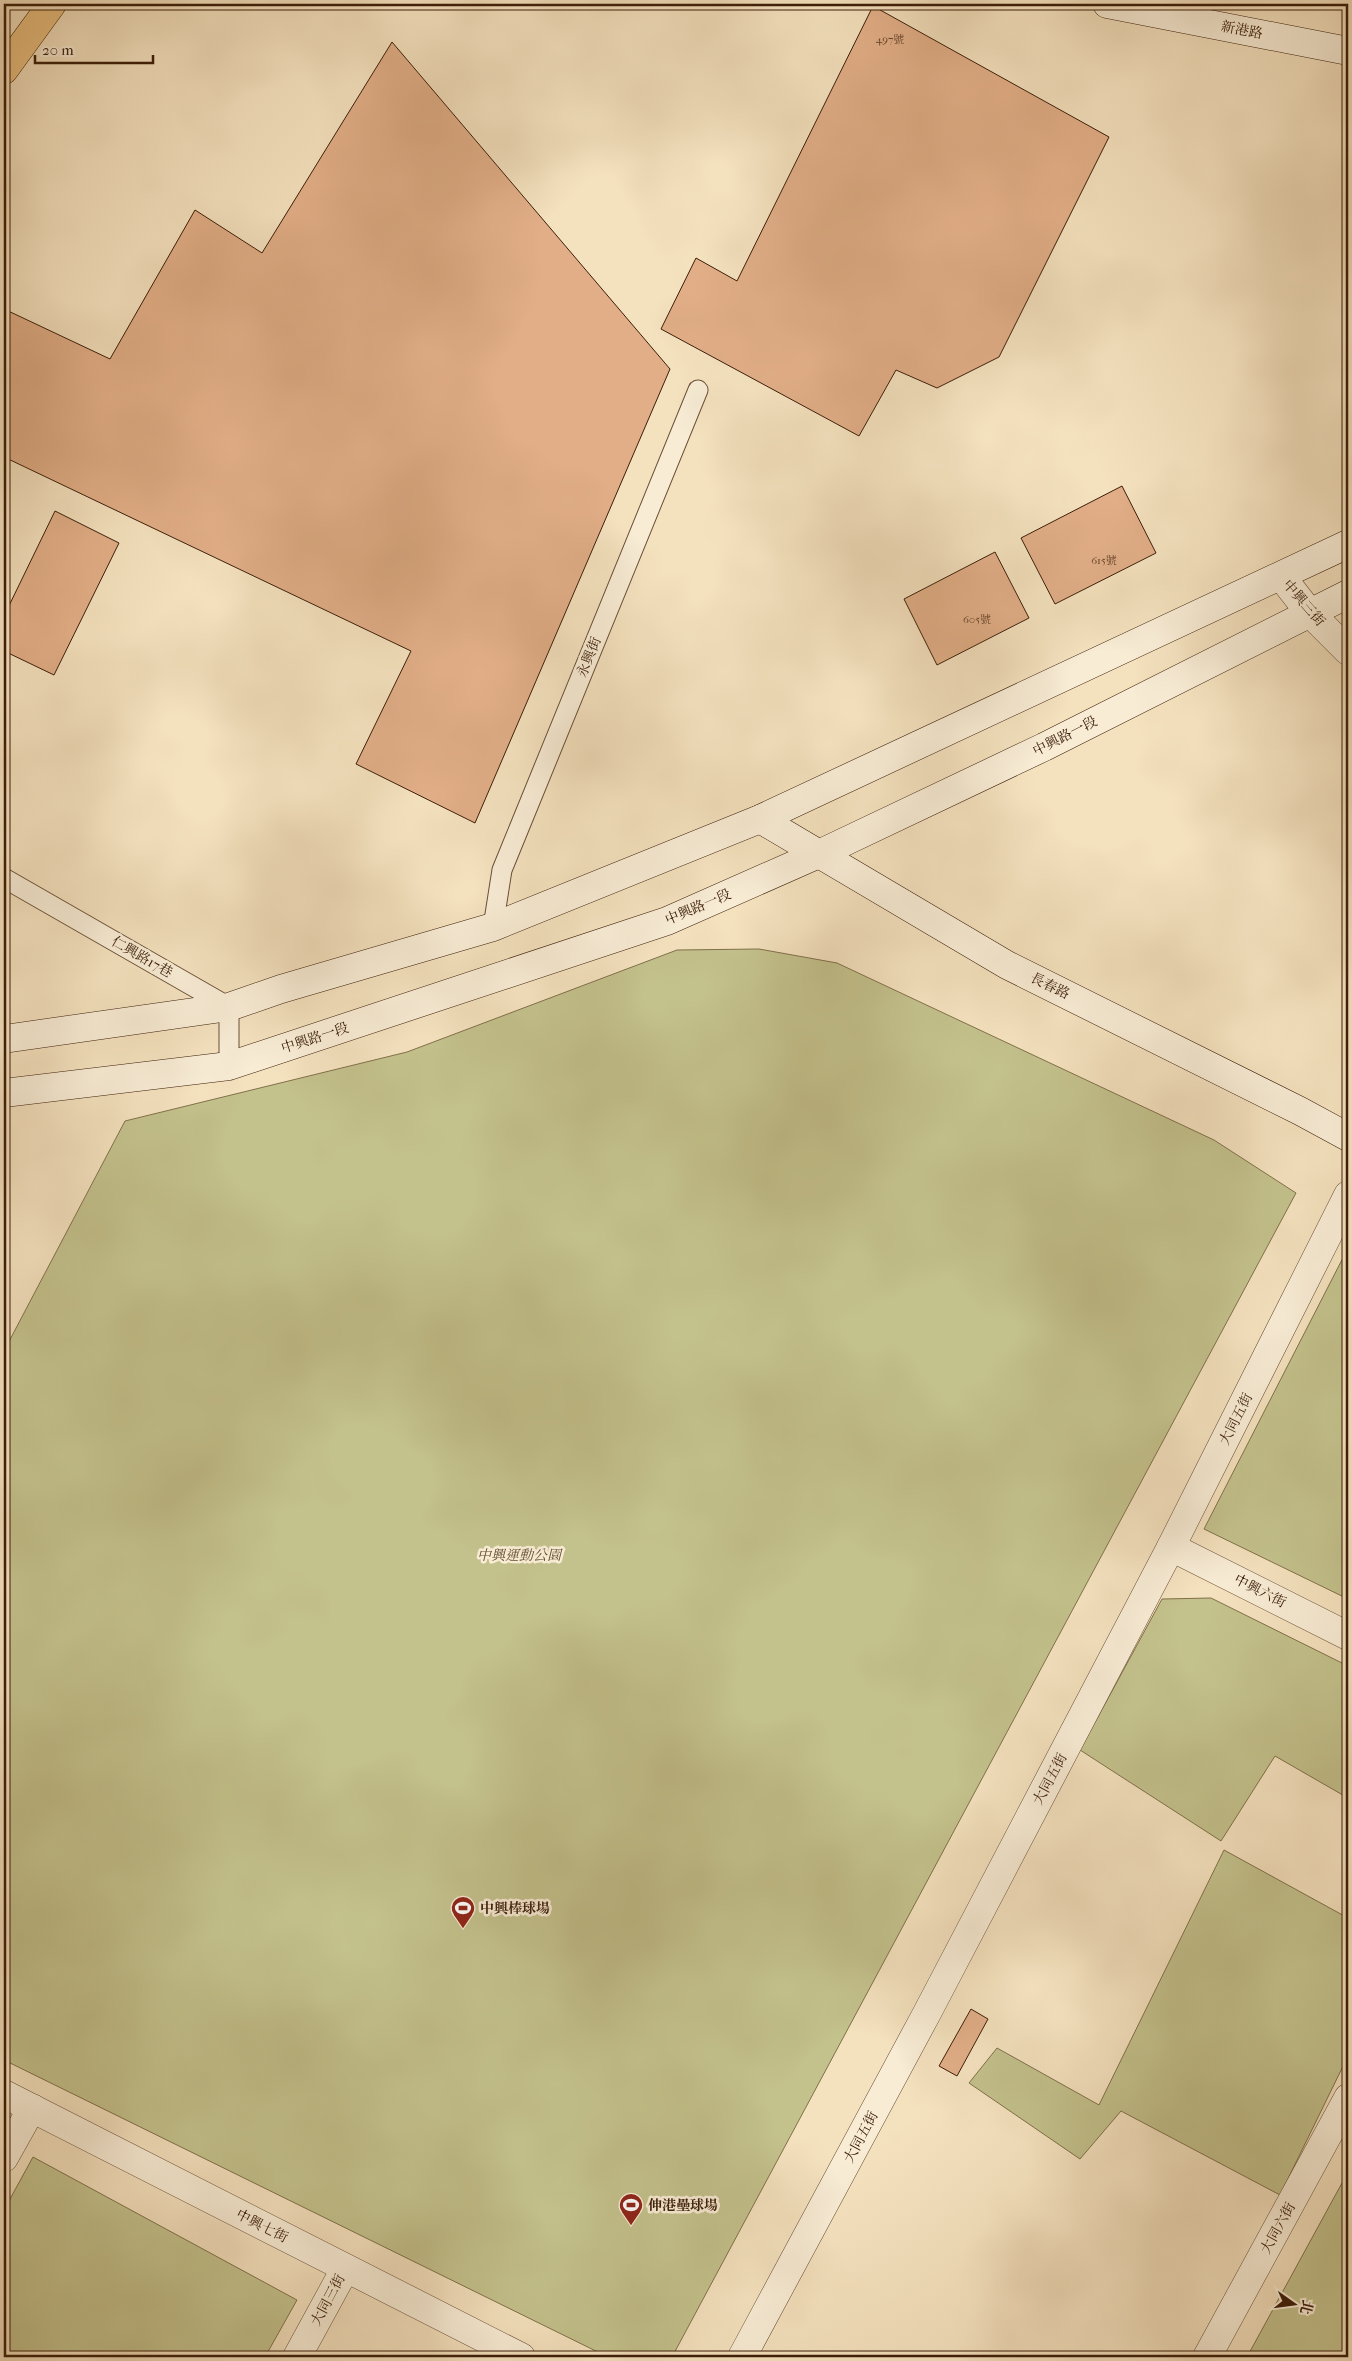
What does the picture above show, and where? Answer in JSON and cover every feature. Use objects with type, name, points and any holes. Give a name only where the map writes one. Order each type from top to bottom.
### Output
[{"type":"main road","points":[[4,70],[52,4]]},
{"type":"street","name":"新港路","points":[[1107,4],[1348,51]]},
{"type":"street","points":[[4,1039],[229,1007],[281,989],[493,927],[760,819],[1348,544]]},
{"type":"street","name":"中興三街","points":[[1281,576],[1309,612],[1348,651]]},
{"type":"street","name":"中興路一段","points":[[4,1093],[229,1066],[666,921],[821,854],[1044,747],[1348,594]]},
{"type":"street","name":"長春路","points":[[760,819],[1007,965],[1300,1111],[1348,1137]]},
{"type":"street","name":"大同五街","points":[[742,2357],[927,2013],[1171,1547],[1348,1195]]},
{"type":"street","name":"中興六街","points":[[1171,1547],[1348,1636]]},
{"type":"street","name":"中興七街","points":[[4,2094],[521,2357]]},
{"type":"street","name":"大同六街","points":[[1207,2357],[1348,2098]]},
{"type":"street","points":[[4,2158],[32,2108]]},
{"type":"street","name":"大同三街","points":[[297,2357],[345,2269]]},
{"type":"lane","name":"永興街","points":[[493,927],[502,870],[698,390]]},
{"type":"lane","name":"仁興路17巷","points":[[4,878],[229,1007]]},
{"type":"lane","points":[[229,1007],[229,1066]]},
{"type":"green space","name":"中興運動公園","points":[[759,949],[837,963],[1214,1140],[1296,1193],[672,2357],[608,2357],[4,2060],[4,1351],[125,1121],[407,1052],[677,950]]},
{"type":"green space","points":[[1348,1248],[1348,1599],[1204,1529]]},
{"type":"green space","points":[[1211,1598],[1348,1666],[1348,1798],[1275,1756],[1221,1841],[1080,1750],[1162,1599]]},
{"type":"green space","points":[[1224,1850],[1348,1918],[1348,2056],[1280,2195],[1121,2111],[1080,2159],[969,2083],[997,2048],[1099,2105]]},
{"type":"green space","points":[[33,2157],[297,2300],[265,2357],[4,2357],[4,2210]]},
{"type":"green space","points":[[1348,2172],[1348,2357],[1247,2357]]},
{"type":"building","points":[[873,6],[1109,137],[999,357],[937,388],[896,370],[859,436],[661,329],[696,258],[737,281]]},
{"type":"building","points":[[392,42],[670,369],[475,823],[356,764],[411,651],[4,457],[4,309],[110,359],[195,210],[262,253]]},
{"type":"building","points":[[1122,486],[1156,553],[1055,604],[1021,538]]},
{"type":"building","points":[[55,511],[119,543],[54,675],[4,651],[4,616]]},
{"type":"building","points":[[995,552],[1029,618],[937,665],[904,599]]},
{"type":"building","points":[[971,2009],[988,2019],[957,2076],[939,2066]]},
{"type":"place","name":"中興棒球場","points":[[463,1929]]},
{"type":"place","name":"伸港壘球場","points":[[631,2226]]}]
